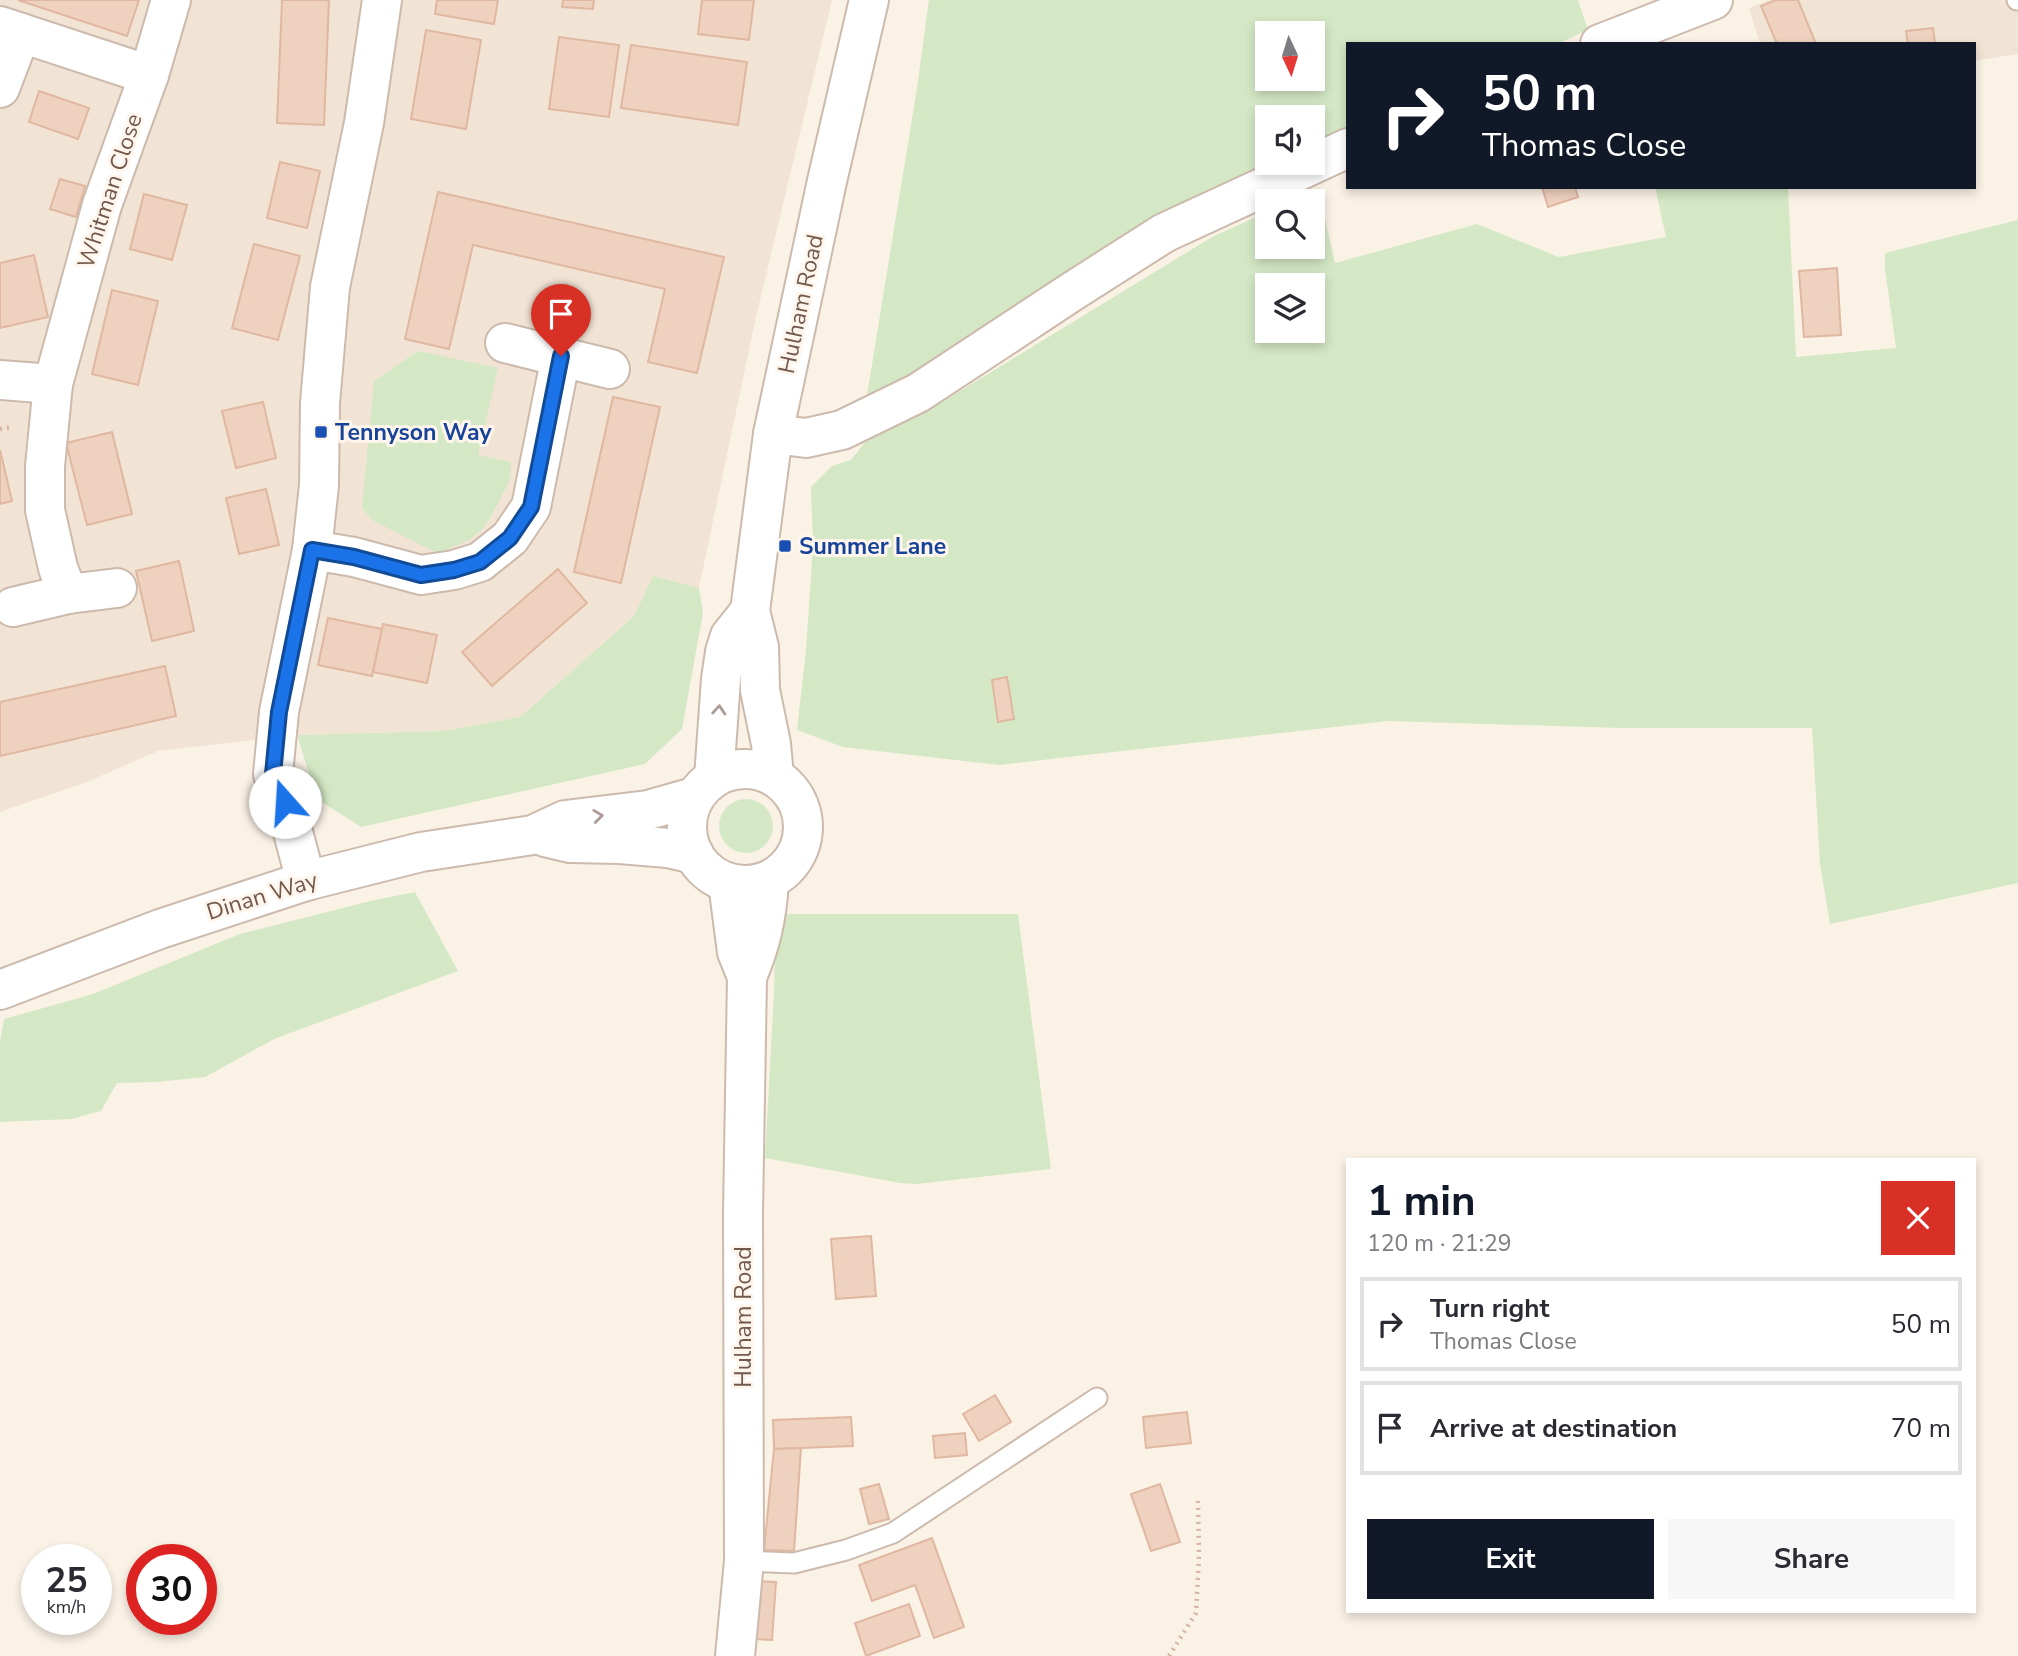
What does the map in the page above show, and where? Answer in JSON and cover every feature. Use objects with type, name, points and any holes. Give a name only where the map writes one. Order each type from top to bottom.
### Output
[{"type":"street","name":"Whitman Close","points":[[68,594],[58,568],[45,510],[45,466],[53,384],[102,205],[149,75],[171,0]]},
{"type":"street","points":[[306,881],[285,802],[273,774],[279,712],[312,550],[319,485],[320,402],[330,287],[364,123],[382,0]]},
{"type":"street","name":"Hulham Road","points":[[774,776],[771,744],[760,690],[759,647],[750,611],[773,434],[869,0]]},
{"type":"street","points":[[1605,42],[1713,0]]},
{"type":"street","points":[[0,88],[11,30],[149,75]]},
{"type":"street","points":[[773,434],[806,438],[842,430],[918,393],[1164,233],[1346,149]]},
{"type":"street","points":[[505,344],[610,369]]},
{"type":"street","points":[[312,550],[354,557],[421,575],[454,570],[480,562],[510,538],[531,507],[561,356]]},
{"type":"street","points":[[0,380],[53,384]]},
{"type":"street","points":[[13,607],[68,594],[117,588]]},
{"type":"street","name":"Hulham Road","points":[[694,854],[689,845],[686,820],[704,787],[725,652],[730,636],[750,611]]},
{"type":"street","points":[[694,854],[701,866],[721,881],[745,886],[769,881],[789,867],[802,846],[804,821],[797,798],[780,779],[758,769],[733,769],[704,787]]},
{"type":"street","name":"Dinan Way","points":[[0,990],[160,929],[306,881],[421,852],[533,835],[565,820],[648,810],[704,787]]},
{"type":"street","name":"Dinan Way","points":[[533,835],[570,843],[668,848],[694,854]]},
{"type":"street","name":"Hulham Road","points":[[747,977],[758,952],[764,928],[769,881]]},
{"type":"street","name":"Hulham Road","points":[[728,883],[737,952],[747,977],[743,1213],[744,1561],[735,1656]]},
{"type":"lane","points":[[744,1561],[794,1563],[846,1550],[893,1533],[1097,1398]]},
{"type":"path","points":[[1169,1656],[1196,1612],[1198,1501]]},
{"type":"shaded area","points":[[0,0],[832,0],[756,317],[699,588],[653,576],[634,616],[520,717],[443,731],[297,735],[158,751],[87,782],[0,812]]},
{"type":"shaded area","points":[[1768,0],[2018,0],[2018,54],[1976,61],[1976,42],[1759,42],[1749,8]]},
{"type":"green space","points":[[929,0],[1578,0],[1588,30],[1561,42],[1346,42],[1346,131],[1325,140],[1325,105],[1255,105],[1255,174],[958,351],[866,401]]},
{"type":"green space","points":[[1655,189],[1788,189],[1796,357],[1896,348],[1885,253],[2018,220],[2018,883],[1830,924],[1820,864],[1812,728],[1620,728],[1388,721],[999,765],[843,747],[797,730],[813,546],[811,487],[832,466],[851,460],[870,436],[942,402],[1212,237],[1255,217],[1255,259],[1325,259],[1325,219],[1335,263],[1477,224],[1559,257],[1666,237]]},
{"type":"green space","points":[[418,351],[498,368],[478,455],[511,462],[508,483],[486,524],[467,541],[437,553],[372,520],[362,508],[374,381]]},
{"type":"green space","points":[[653,576],[699,588],[703,613],[682,729],[645,764],[361,827],[317,799],[297,735],[443,731],[520,717],[634,616]]},
{"type":"green space","points":[[746,799],[765,807],[773,826],[765,845],[746,853],[727,845],[719,826],[727,807]]},
{"type":"green space","points":[[415,892],[458,971],[274,1039],[205,1077],[117,1083],[101,1111],[71,1119],[0,1122],[0,1042],[4,1019],[93,994],[240,934]]},
{"type":"green space","points":[[784,914],[1018,914],[1051,1169],[916,1184],[765,1158],[775,949]]},
{"type":"building","points":[[18,0],[139,0],[127,36]]},
{"type":"building","points":[[282,0],[329,0],[324,125],[277,123]]},
{"type":"building","points":[[437,0],[498,0],[494,24],[435,14]]},
{"type":"building","points":[[563,0],[594,0],[593,9],[562,7]]},
{"type":"building","points":[[702,0],[754,0],[749,40],[698,34]]},
{"type":"building","points":[[1776,0],[1798,0],[1815,42],[1776,42],[1761,6]]},
{"type":"building","points":[[1933,28],[1935,42],[1908,42],[1906,31]]},
{"type":"building","points":[[426,30],[481,40],[466,129],[411,119]]},
{"type":"building","points":[[559,37],[619,45],[609,117],[549,109]]},
{"type":"building","points":[[631,45],[747,62],[738,125],[621,108]]},
{"type":"building","points":[[39,91],[89,108],[78,139],[29,122]]},
{"type":"building","points":[[280,162],[320,171],[307,228],[267,218]]},
{"type":"building","points":[[60,179],[85,186],[76,217],[50,209]]},
{"type":"building","points":[[1543,189],[1576,189],[1578,197],[1548,207]]},
{"type":"building","points":[[438,192],[724,257],[697,373],[648,362],[665,289],[473,245],[449,349],[405,339]]},
{"type":"building","points":[[144,194],[187,205],[172,260],[130,249]]},
{"type":"building","points":[[254,244],[300,256],[278,340],[232,328]]},
{"type":"building","points":[[34,255],[48,317],[0,328],[0,263]]},
{"type":"building","points":[[1837,268],[1841,335],[1804,337],[1799,271]]},
{"type":"building","points":[[112,290],[158,301],[138,385],[92,374]]},
{"type":"building","points":[[613,397],[660,407],[621,583],[574,572]]},
{"type":"building","points":[[263,402],[276,458],[236,468],[222,411]]},
{"type":"building","points":[[112,432],[132,514],[87,525],[66,443]]},
{"type":"building","points":[[0,450],[12,501],[0,504]]},
{"type":"building","points":[[266,489],[279,545],[239,554],[226,498]]},
{"type":"building","points":[[179,561],[194,631],[152,641],[136,571]]},
{"type":"building","points":[[558,569],[587,603],[492,686],[462,652]]},
{"type":"building","points":[[328,618],[382,629],[372,676],[318,665]]},
{"type":"building","points":[[383,624],[437,635],[427,683],[373,672]]},
{"type":"building","points":[[165,666],[176,716],[0,756],[0,702]]},
{"type":"building","points":[[1007,677],[1014,719],[998,722],[992,680]]},
{"type":"building","points":[[871,1236],[876,1296],[836,1299],[831,1239]]},
{"type":"building","points":[[995,1395],[1011,1422],[979,1441],[963,1414]]},
{"type":"building","points":[[1187,1412],[1191,1443],[1146,1448],[1143,1417]]},
{"type":"building","points":[[851,1417],[853,1446],[774,1449],[773,1420]]},
{"type":"building","points":[[965,1433],[967,1455],[935,1458],[933,1436]]},
{"type":"building","points":[[801,1448],[794,1551],[764,1550],[774,1449]]},
{"type":"building","points":[[879,1484],[889,1519],[869,1524],[860,1489]]},
{"type":"building","points":[[1160,1484],[1180,1542],[1151,1551],[1131,1494]]},
{"type":"building","points":[[932,1538],[964,1627],[934,1638],[915,1585],[872,1601],[859,1565]]},
{"type":"building","points":[[758,1581],[776,1582],[772,1640],[754,1639]]},
{"type":"building","points":[[909,1604],[920,1636],[866,1656],[855,1623]]},
{"type":"place","name":"Tennyson Way","points":[[321,432]]},
{"type":"place","name":"Summer Lane","points":[[785,546]]},
{"type":"route","points":[[285,802],[273,774],[279,712],[312,550],[354,557],[421,575],[454,570],[480,562],[510,538],[531,507],[561,356]]}]
